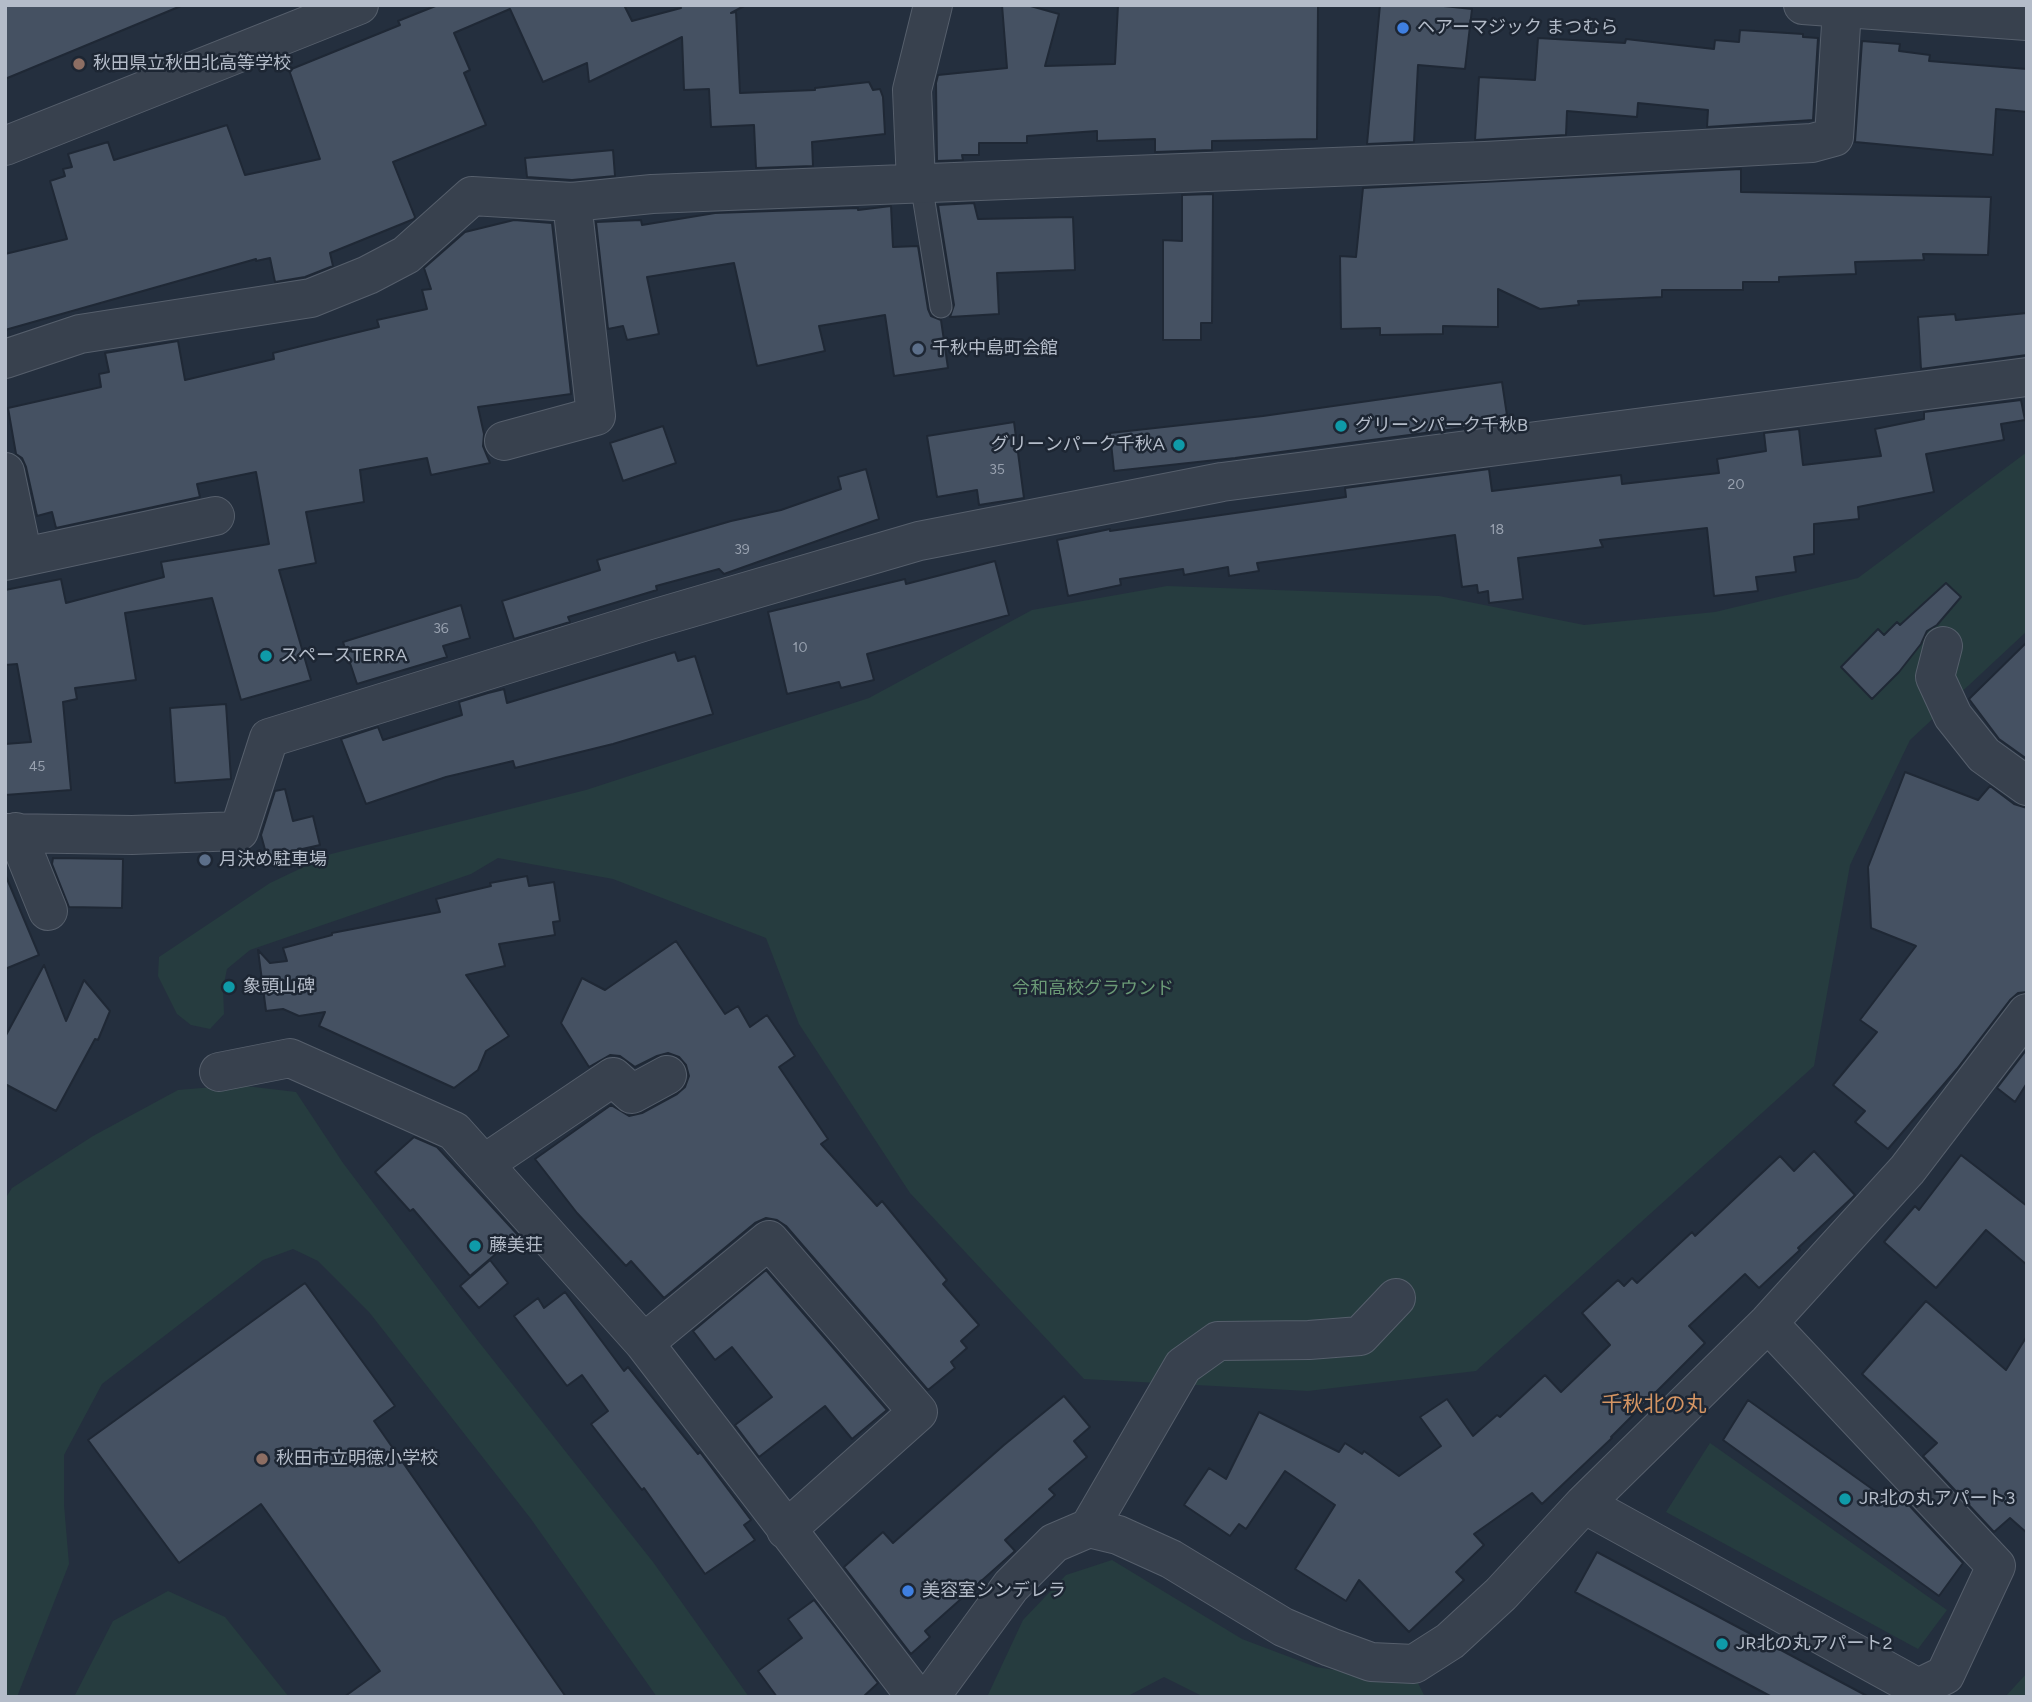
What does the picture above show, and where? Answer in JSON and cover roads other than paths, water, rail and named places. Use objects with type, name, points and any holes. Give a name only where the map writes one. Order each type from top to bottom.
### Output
[{"type":"street","points":[[5,146],[359,5]]},
{"type":"street","points":[[919,183],[912,90],[933,5]]},
{"type":"street","points":[[1803,5],[2027,21]]},
{"type":"street","points":[[5,359],[80,334],[311,298],[368,275],[406,254],[472,196],[572,202],[652,194],[1485,161],[1812,143],[1834,137],[1842,9]]},
{"type":"street","points":[[504,441],[596,416],[572,202]]},
{"type":"street","points":[[48,911],[10,833],[132,835],[239,831],[269,738],[646,621],[919,541],[1222,482],[2027,377]]},
{"type":"street","points":[[5,472],[14,559],[215,516]]},
{"type":"street","points":[[1943,646],[1936,677],[1953,716],[1984,755],[2027,786]]},
{"type":"street","points":[[1089,1528],[1118,1535],[1171,1559],[1283,1627],[1330,1647],[1371,1662],[1414,1664],[1450,1642],[1501,1594],[1584,1504],[1768,1323],[1907,1170],[2027,1013]]},
{"type":"street","points":[[219,1072],[290,1058],[454,1130],[644,1343],[916,1697]]},
{"type":"street","points":[[484,1164],[613,1077],[632,1094],[667,1075]]},
{"type":"street","points":[[644,1343],[769,1240],[918,1412],[786,1530]]},
{"type":"street","points":[[930,1697],[1012,1586],[1054,1543],[1089,1528],[1183,1366],[1218,1341],[1309,1340],[1360,1336],[1396,1298]]},
{"type":"street","points":[[1584,1504],[1918,1688],[1945,1675],[1996,1566],[1768,1323]]},
{"type":"lane","points":[[919,183],[940,307]]},
{"type":"place","name":"ヘアーマジック まつむら","points":[[1403,28]]},
{"type":"place","name":"秋田県立秋田北高等学校","points":[[79,64]]},
{"type":"place","name":"千秋中島町会館","points":[[918,349]]},
{"type":"place","name":"グリーンパーク千秋B","points":[[1341,426]]},
{"type":"place","name":"グリーンパーク千秋A","points":[[1179,445]]},
{"type":"place","name":"スペースTERRA","points":[[266,656]]},
{"type":"place","name":"月決め駐車場","points":[[205,860]]},
{"type":"place","name":"象頭山碑","points":[[229,987]]},
{"type":"place","name":"藤美荘","points":[[475,1246]]},
{"type":"place","name":"秋田市立明徳小学校","points":[[262,1459]]},
{"type":"place","name":"JR北の丸アパート3","points":[[1845,1499]]},
{"type":"place","name":"美容室シンデレラ","points":[[908,1591]]},
{"type":"place","name":"JR北の丸アパート2","points":[[1722,1644]]},
{"type":"district","name":"千秋北の丸","points":[[1654,1405]]},
{"type":"park label","name":"令和高校グラウンド","points":[[1093,989]]}]
